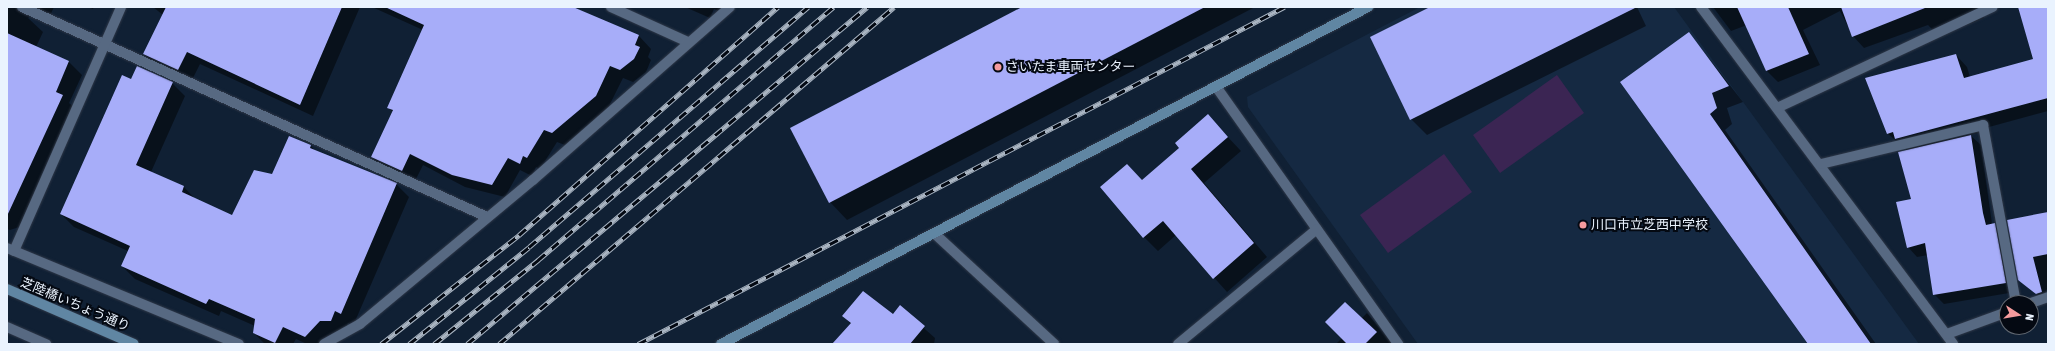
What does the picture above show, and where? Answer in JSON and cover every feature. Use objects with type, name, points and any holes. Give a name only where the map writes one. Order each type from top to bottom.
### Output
[{"type":"street","points":[[22,7],[487,217]]},
{"type":"street","points":[[122,7],[11,250],[239,344]]},
{"type":"street","points":[[611,7],[688,42]]},
{"type":"street","points":[[324,344],[360,324],[608,116],[688,42],[730,7]]},
{"type":"street","points":[[721,344],[1217,88],[1368,7]]},
{"type":"street","points":[[1701,7],[1821,164],[1953,344]]},
{"type":"street","points":[[1777,108],[1993,7]]},
{"type":"street","points":[[1217,88],[1398,344]]},
{"type":"street","points":[[1821,164],[1983,125],[2015,295]]},
{"type":"street","points":[[1178,344],[1317,229]]},
{"type":"street","points":[[935,234],[1054,344]]},
{"type":"street","name":"芝陸橋いちょう通り","points":[[7,289],[134,344]]},
{"type":"street","points":[[1947,334],[1999,315]]},
{"type":"street","points":[[7,327],[46,344]]},
{"type":"shaded area","name":"川口市立芝西中学校","points":[[1420,7],[1674,7],[1919,344],[1418,344],[1248,107],[1247,97]]},
{"type":"shaded area","points":[[1557,75],[1584,113],[1500,173],[1473,135]]},
{"type":"shaded area","points":[[1444,154],[1472,192],[1388,253],[1360,215]]},
{"type":"building","points":[[166,7],[342,7],[300,105],[187,52],[178,70],[143,54]]},
{"type":"building","points":[[385,7],[573,7],[639,35],[635,45],[640,47],[634,59],[620,70],[610,66],[596,96],[552,133],[544,130],[527,158],[523,156],[520,164],[508,158],[492,185],[452,175],[410,154],[402,171],[371,157],[393,110],[387,108],[424,25]]},
{"type":"building","name":"さいたま車両センター","points":[[1022,7],[1205,7],[829,203],[790,128]]},
{"type":"building","points":[[1430,7],[1637,7],[1410,120],[1370,37]]},
{"type":"building","points":[[1737,7],[1788,7],[1809,54],[1766,71]]},
{"type":"building","points":[[1841,7],[1924,7],[1925,8],[1852,37]]},
{"type":"building","points":[[2018,7],[2048,7],[2048,98],[1895,139],[1893,132],[1887,134],[1865,78],[1956,54],[1964,78],[2033,59]]},
{"type":"building","points":[[1689,32],[1729,86],[1712,93],[1717,108],[1710,114],[1871,344],[1808,344],[1620,82]]},
{"type":"building","points":[[7,33],[69,61],[56,92],[63,95],[7,216]]},
{"type":"building","points":[[137,66],[173,82],[136,165],[184,186],[182,192],[232,215],[254,170],[272,174],[289,136],[311,145],[310,148],[397,183],[341,314],[335,311],[331,321],[320,321],[305,337],[283,327],[275,343],[253,333],[255,319],[209,299],[206,304],[121,266],[130,246],[60,214],[122,75],[131,79]]},
{"type":"building","points":[[1208,114],[1228,137],[1191,169],[1254,243],[1213,279],[1163,221],[1143,238],[1100,187],[1127,164],[1142,180],[1179,148],[1175,143]]},
{"type":"building","points":[[1971,135],[1983,213],[1986,225],[1995,223],[2006,283],[1933,295],[1925,243],[1907,248],[1896,202],[1911,199],[1898,152]]},
{"type":"building","points":[[2048,212],[2048,254],[2033,257],[2042,292],[2036,294],[2018,280],[2007,220]]},
{"type":"building","points":[[863,291],[893,314],[900,305],[925,326],[910,344],[832,344],[851,323],[842,316]]},
{"type":"building","points":[[1345,302],[1377,332],[1365,344],[1347,344],[1325,322]]},
{"type":"railway","points":[[381,344],[519,235],[778,7]]},
{"type":"railway","points":[[409,344],[529,247],[808,7]]},
{"type":"railway","points":[[434,344],[538,260],[833,7]]},
{"type":"railway","points":[[467,344],[867,7]]},
{"type":"railway","points":[[499,344],[894,7]]},
{"type":"railway","points":[[638,344],[1284,7]]},
{"type":"place","name":"さいたま車両センター","points":[[998,67]]},
{"type":"place","name":"川口市立芝西中学校","points":[[1583,225]]}]
